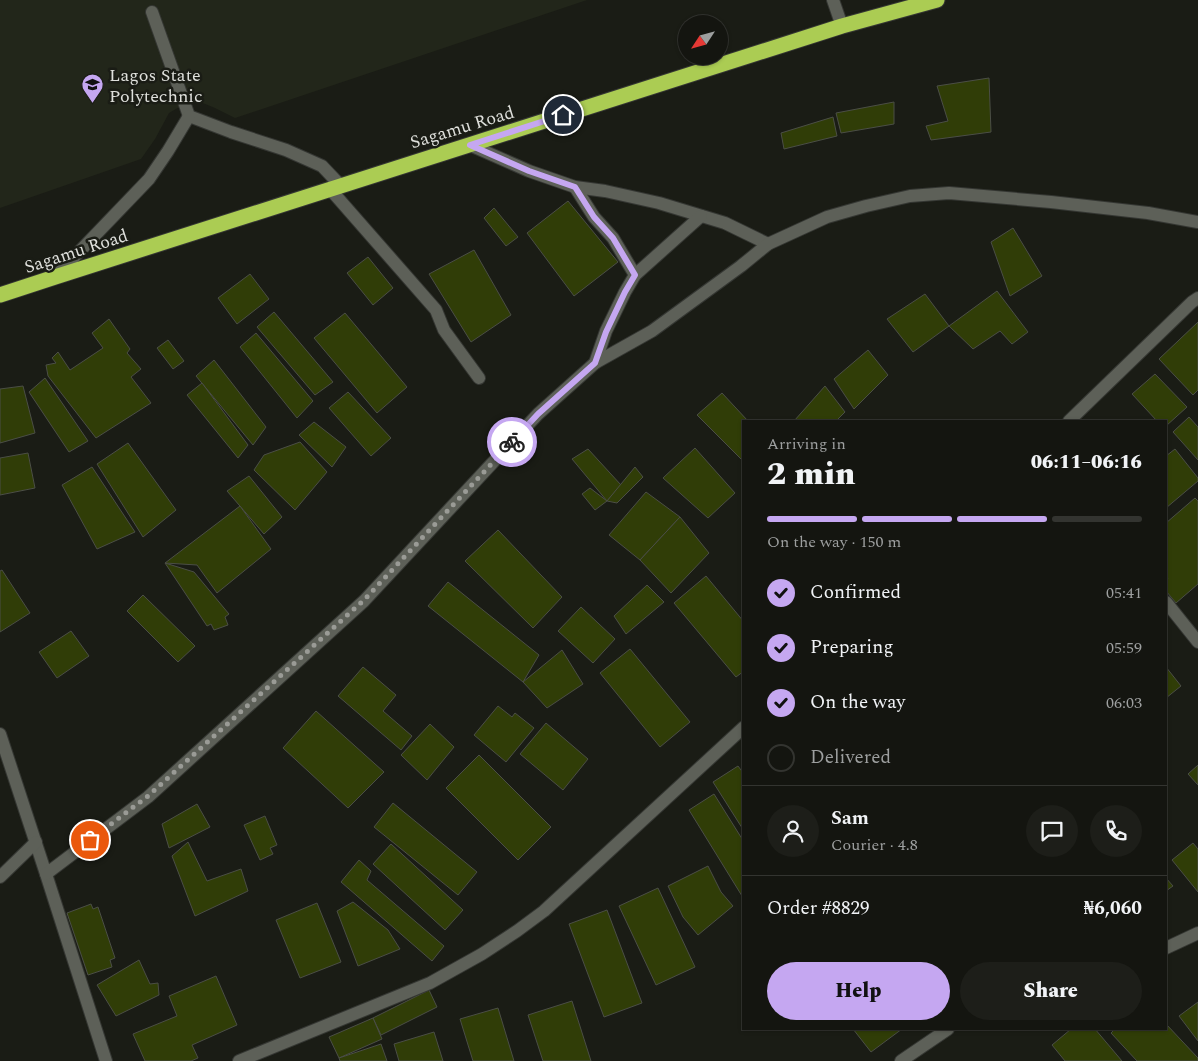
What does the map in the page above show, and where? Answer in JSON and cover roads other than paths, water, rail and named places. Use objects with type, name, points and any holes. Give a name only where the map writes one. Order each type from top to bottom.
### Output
[{"type":"highway","name":"Sagamu Road","points":[[0,295],[842,26],[937,0]]},
{"type":"street","points":[[833,0],[842,26]]},
{"type":"street","points":[[152,12],[189,116],[286,150],[322,166],[336,187],[436,310],[444,330],[479,378]]},
{"type":"street","points":[[55,276],[149,179],[168,152],[189,116]]},
{"type":"street","points":[[470,145],[529,171],[575,187],[605,191],[660,203],[725,223],[768,244]]},
{"type":"street","points":[[575,187],[594,217],[613,238],[635,275]]},
{"type":"street","points":[[46,874],[148,796],[364,600],[538,414],[595,363],[652,331],[768,244],[827,217],[866,206],[910,196],[949,193],[1148,212],[1198,222]]},
{"type":"street","points":[[595,363],[606,332],[635,275],[700,216]]},
{"type":"street","points":[[1070,420],[1198,298]]},
{"type":"street","points":[[1167,603],[1198,642]]},
{"type":"street","points":[[239,1061],[430,982],[482,954],[517,931],[544,911],[742,728]]},
{"type":"street","points":[[0,734],[106,1061]]},
{"type":"street","points":[[0,877],[36,842]]},
{"type":"street","points":[[1167,948],[1198,933]]},
{"type":"street","points":[[901,1061],[947,1030]]},
{"type":"place","name":"Lagos State Polytechnic","points":[[93,104]]}]
